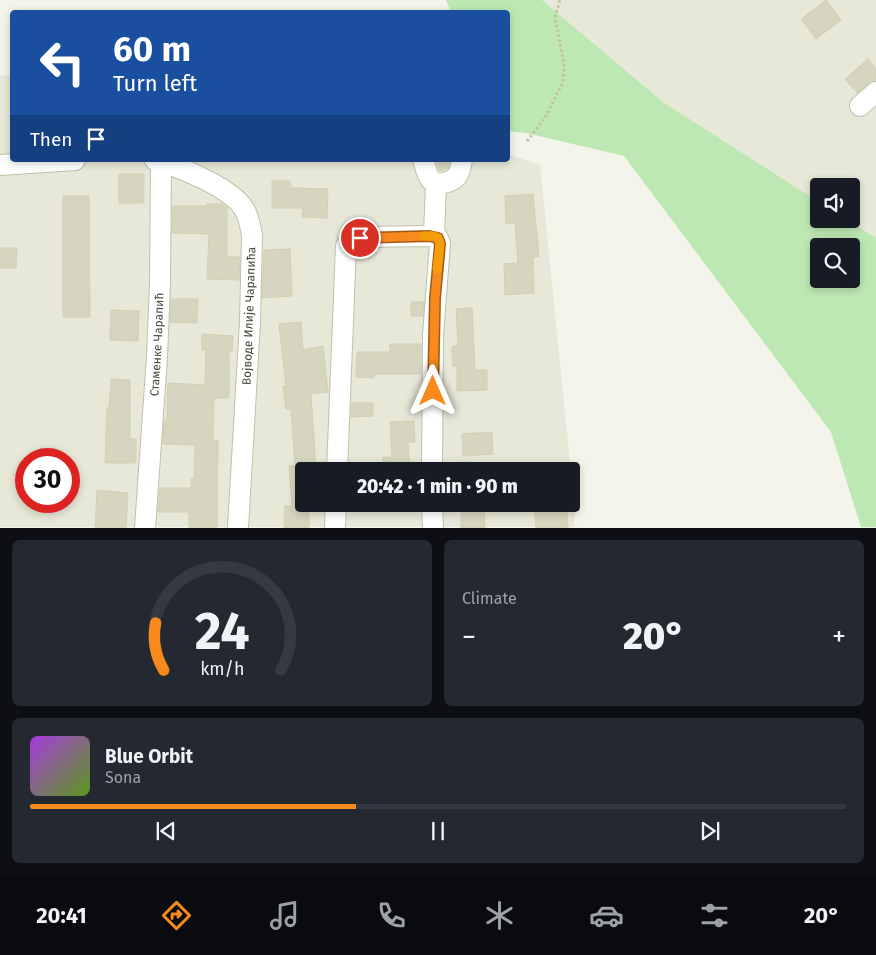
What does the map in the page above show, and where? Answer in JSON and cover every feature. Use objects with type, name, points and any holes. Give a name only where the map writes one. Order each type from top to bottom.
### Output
[{"type":"street","points":[[860,106],[876,92]]},
{"type":"street","points":[[0,165],[45,162]]},
{"type":"street","name":"Стаменке Чарапић","points":[[145,528],[160,284],[158,162]]},
{"type":"street","name":"Војводе Илије Чарапића","points":[[161,162],[187,171],[232,197],[244,207],[252,235],[250,322],[238,528]]},
{"type":"street","points":[[424,162],[431,180],[436,183],[452,181],[458,174],[461,162]]},
{"type":"street","points":[[432,462],[433,335],[437,240],[436,183]]},
{"type":"street","points":[[337,462],[346,246],[353,238],[437,240]]},
{"type":"street","points":[[335,528],[336,512]]},
{"type":"street","points":[[432,512],[433,528]]},
{"type":"path","points":[[528,140],[545,118],[563,82],[564,64],[555,17],[560,0]]},
{"type":"shaded area","points":[[542,0],[876,0],[876,238],[860,228],[860,178],[810,178],[810,196],[663,102]]},
{"type":"shaded area","points":[[10,74],[10,162],[510,162],[510,155],[540,165],[570,462],[295,462],[295,512],[575,512],[574,527],[0,527],[0,76]]},
{"type":"green space","points":[[446,0],[542,0],[663,102],[810,196],[810,228],[860,228],[876,238],[876,527],[861,527],[831,432],[624,156],[526,133],[510,131],[510,10],[450,10]]},
{"type":"building","points":[[826,0],[841,20],[816,39],[801,19]]},
{"type":"building","points":[[868,59],[876,69],[876,80],[857,93],[845,79]]},
{"type":"building","points":[[437,162],[450,162],[448,168],[440,171]]},
{"type":"building","points":[[119,174],[144,174],[144,203],[119,203]]},
{"type":"building","points":[[272,181],[290,181],[291,188],[328,189],[327,218],[302,217],[303,208],[272,208]]},
{"type":"building","points":[[533,194],[539,257],[533,257],[534,293],[505,295],[504,264],[518,263],[515,223],[506,224],[505,196]]},
{"type":"building","points":[[63,196],[89,196],[90,317],[63,317]]},
{"type":"building","points":[[207,204],[222,204],[227,208],[227,257],[240,257],[239,280],[207,279],[209,234],[172,233],[173,206],[207,206]]},
{"type":"building","points":[[0,248],[17,248],[16,268],[0,268]]},
{"type":"building","points":[[290,249],[292,296],[262,298],[264,250]]},
{"type":"building","points":[[171,299],[198,299],[197,323],[170,322]]},
{"type":"building","points":[[411,302],[424,302],[423,316],[411,316]]},
{"type":"building","points":[[472,308],[475,370],[487,370],[487,390],[457,391],[457,366],[453,366],[452,347],[458,346],[456,309]]},
{"type":"building","points":[[111,310],[139,311],[138,341],[110,340]]},
{"type":"building","points":[[301,322],[303,350],[323,346],[328,392],[311,394],[315,462],[295,462],[295,466],[291,409],[286,409],[283,386],[286,386],[279,324]]},
{"type":"building","points":[[202,334],[233,336],[232,352],[229,351],[229,398],[214,398],[213,441],[218,441],[217,528],[189,528],[189,512],[158,512],[160,488],[191,488],[191,479],[194,479],[195,445],[163,444],[164,420],[167,420],[168,383],[205,385],[206,350],[202,350]]},
{"type":"building","points":[[390,344],[421,344],[421,374],[374,374],[374,378],[356,377],[357,352],[390,352]]},
{"type":"building","points":[[111,379],[130,380],[130,439],[136,439],[136,463],[105,463],[107,408],[109,408]]},
{"type":"building","points":[[352,403],[373,403],[373,416],[351,417]]},
{"type":"building","points":[[414,421],[415,442],[408,442],[409,462],[383,462],[383,457],[392,457],[390,422]]},
{"type":"building","points":[[492,432],[493,454],[463,456],[462,434]]},
{"type":"building","points":[[289,466],[295,466],[295,512],[309,512],[309,528],[284,528],[285,506],[292,506]]},
{"type":"building","points":[[97,490],[128,493],[126,528],[95,528]]},
{"type":"building","points":[[461,512],[484,512],[485,528],[461,528]]},
{"type":"building","points":[[535,512],[567,512],[568,528],[536,528]]},
{"type":"slow traffic","points":[[424,236],[438,238],[440,244],[437,269]]},
{"type":"route","points":[[360,238],[434,236],[438,238],[440,244],[433,335],[433,391]]}]
